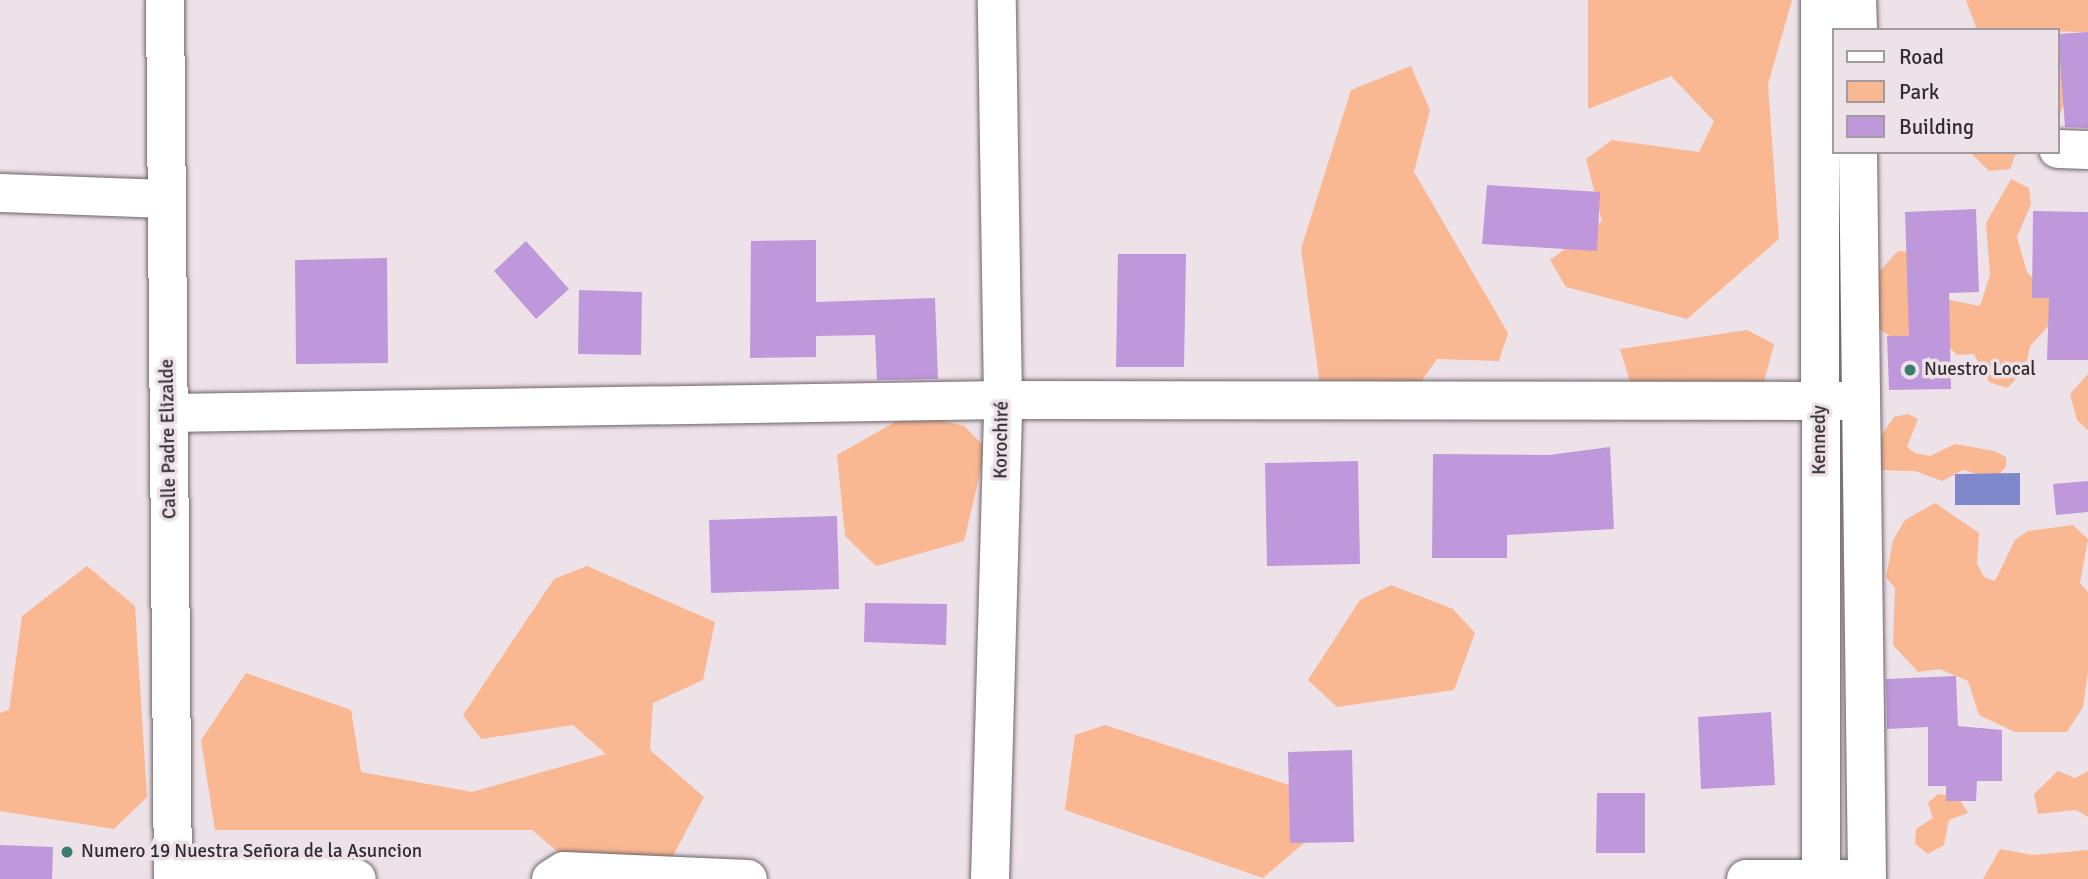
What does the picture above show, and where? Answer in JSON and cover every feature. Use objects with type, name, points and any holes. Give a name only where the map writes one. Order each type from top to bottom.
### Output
[{"type":"street","name":"Calle Padre Elizalde","points":[[165,0],[173,873]]},
{"type":"street","name":"Korochiré","points":[[990,879],[1003,400],[997,0]]},
{"type":"street","name":"Kennedy","points":[[1820,0],[1827,147],[1820,401],[1829,878]]},
{"type":"street","points":[[1857,0],[1857,28]]},
{"type":"street","points":[[2060,149],[2088,150]]},
{"type":"street","points":[[1858,154],[1867,879]]},
{"type":"street","points":[[0,193],[167,199]]},
{"type":"street","points":[[169,412],[1003,400],[1861,401]]},
{"type":"street","points":[[551,879],[564,871],[748,879]]},
{"type":"street","points":[[173,873],[357,879]]},
{"type":"street","points":[[1746,879],[1829,878]]},
{"type":"green space","points":[[1588,0],[1792,0],[1768,84],[1779,239],[1687,319],[1566,287],[1550,260],[1602,221],[1586,159],[1612,140],[1699,152],[1714,121],[1671,76],[1588,109]]},
{"type":"green space","points":[[1966,0],[2088,0],[2088,32],[2060,31],[2060,28],[1976,28]]},
{"type":"green space","points":[[2060,61],[2064,104],[2060,113]]},
{"type":"green space","points":[[1411,66],[1430,110],[1414,172],[1508,333],[1499,361],[1437,359],[1396,416],[1321,392],[1301,249],[1351,90]]},
{"type":"green space","points":[[1972,154],[2022,154],[2015,155],[2010,169],[1989,171]]},
{"type":"green space","points":[[2011,179],[2029,188],[2031,204],[2017,237],[2027,272],[2057,302],[2053,321],[2030,346],[2025,370],[2007,388],[1989,382],[1974,354],[1957,355],[1943,341],[1900,342],[1877,328],[1878,273],[1898,251],[1914,252],[1944,299],[1980,306],[1990,275],[1986,223]]},
{"type":"green space","points":[[1747,330],[1774,344],[1758,405],[1695,421],[1636,401],[1620,349]]},
{"type":"green space","points":[[2088,374],[2088,430],[2077,420],[2070,394]]},
{"type":"green space","points":[[911,413],[964,426],[986,448],[964,541],[876,566],[845,536],[837,455]]},
{"type":"green space","points":[[1908,414],[1918,419],[1907,447],[1915,453],[1930,456],[1955,444],[1994,451],[2006,457],[2006,466],[1996,479],[1963,470],[1942,481],[1915,471],[1874,470],[1871,453],[1894,417]]},
{"type":"green space","points":[[1935,503],[1979,533],[1977,564],[1984,577],[1995,581],[2015,540],[2028,531],[2073,525],[2088,539],[2080,583],[2088,592],[2088,672],[2083,707],[2067,732],[2015,732],[1979,715],[1968,681],[1940,669],[1918,672],[1893,645],[1895,588],[1886,577],[1893,540],[1905,520]]},
{"type":"green space","points":[[87,566],[135,606],[147,797],[114,829],[0,811],[0,713],[9,710],[22,616]]},
{"type":"green space","points":[[587,566],[715,622],[703,680],[653,703],[650,750],[704,797],[661,879],[590,879],[532,830],[215,830],[201,740],[246,673],[351,710],[361,772],[472,792],[606,754],[573,725],[481,739],[463,715],[554,579]]},
{"type":"green space","points":[[1391,585],[1453,609],[1475,633],[1454,690],[1337,707],[1308,680],[1360,600]]},
{"type":"green space","points":[[1105,725],[1289,785],[1311,837],[1263,878],[1065,810],[1075,735]]},
{"type":"green space","points":[[2058,771],[2075,778],[2088,771],[2088,817],[2076,810],[2038,814],[2034,794]]},
{"type":"green space","points":[[1938,794],[1958,797],[1968,813],[1949,820],[1944,845],[1928,854],[1915,844],[1916,829],[1933,818],[1928,803]]},
{"type":"green space","points":[[2000,849],[2033,855],[2088,850],[2088,879],[1983,879]]},
{"type":"water","points":[[2020,473],[2020,505],[1955,505],[1955,474]]},
{"type":"building","points":[[2088,32],[2088,128],[2065,127],[2060,34]]},
{"type":"building","points":[[1487,185],[1600,192],[1597,251],[1482,244]]},
{"type":"building","points":[[1976,209],[1979,292],[1949,293],[1951,389],[1889,390],[1887,336],[1909,336],[1905,212]]},
{"type":"building","points":[[2033,211],[2088,212],[2088,360],[2047,360],[2049,298],[2032,298]]},
{"type":"building","points":[[816,240],[816,302],[935,298],[938,379],[877,380],[875,335],[816,336],[816,357],[750,358],[751,241]]},
{"type":"building","points":[[526,241],[569,289],[536,319],[494,271]]},
{"type":"building","points":[[1118,254],[1186,254],[1184,367],[1116,367]]},
{"type":"building","points":[[387,258],[388,363],[296,364],[295,260]]},
{"type":"building","points":[[579,290],[642,292],[641,355],[578,354]]},
{"type":"building","points":[[1610,447],[1614,529],[1507,535],[1507,558],[1432,558],[1433,454],[1549,455]]},
{"type":"building","points":[[1358,461],[1360,564],[1267,566],[1265,463]]},
{"type":"building","points":[[2088,481],[2088,512],[2056,515],[2053,484]]},
{"type":"building","points":[[837,516],[839,589],[711,593],[709,520]]},
{"type":"building","points":[[865,603],[947,604],[946,645],[864,642]]},
{"type":"building","points":[[1956,676],[1958,726],[2002,730],[2002,781],[1977,781],[1976,801],[1946,801],[1946,786],[1928,786],[1928,727],[1887,729],[1886,679]]},
{"type":"building","points":[[1771,712],[1775,785],[1701,789],[1698,717]]},
{"type":"building","points":[[1352,750],[1354,842],[1290,843],[1288,752]]},
{"type":"building","points":[[1597,793],[1645,793],[1645,853],[1596,853]]},
{"type":"building","points":[[0,845],[53,847],[52,879],[0,879]]},
{"type":"place","name":"Nuestro Local","points":[[1910,370]]},
{"type":"place","name":"Numero 19 Nuestra Señora de la Asuncion","points":[[67,852]]}]
